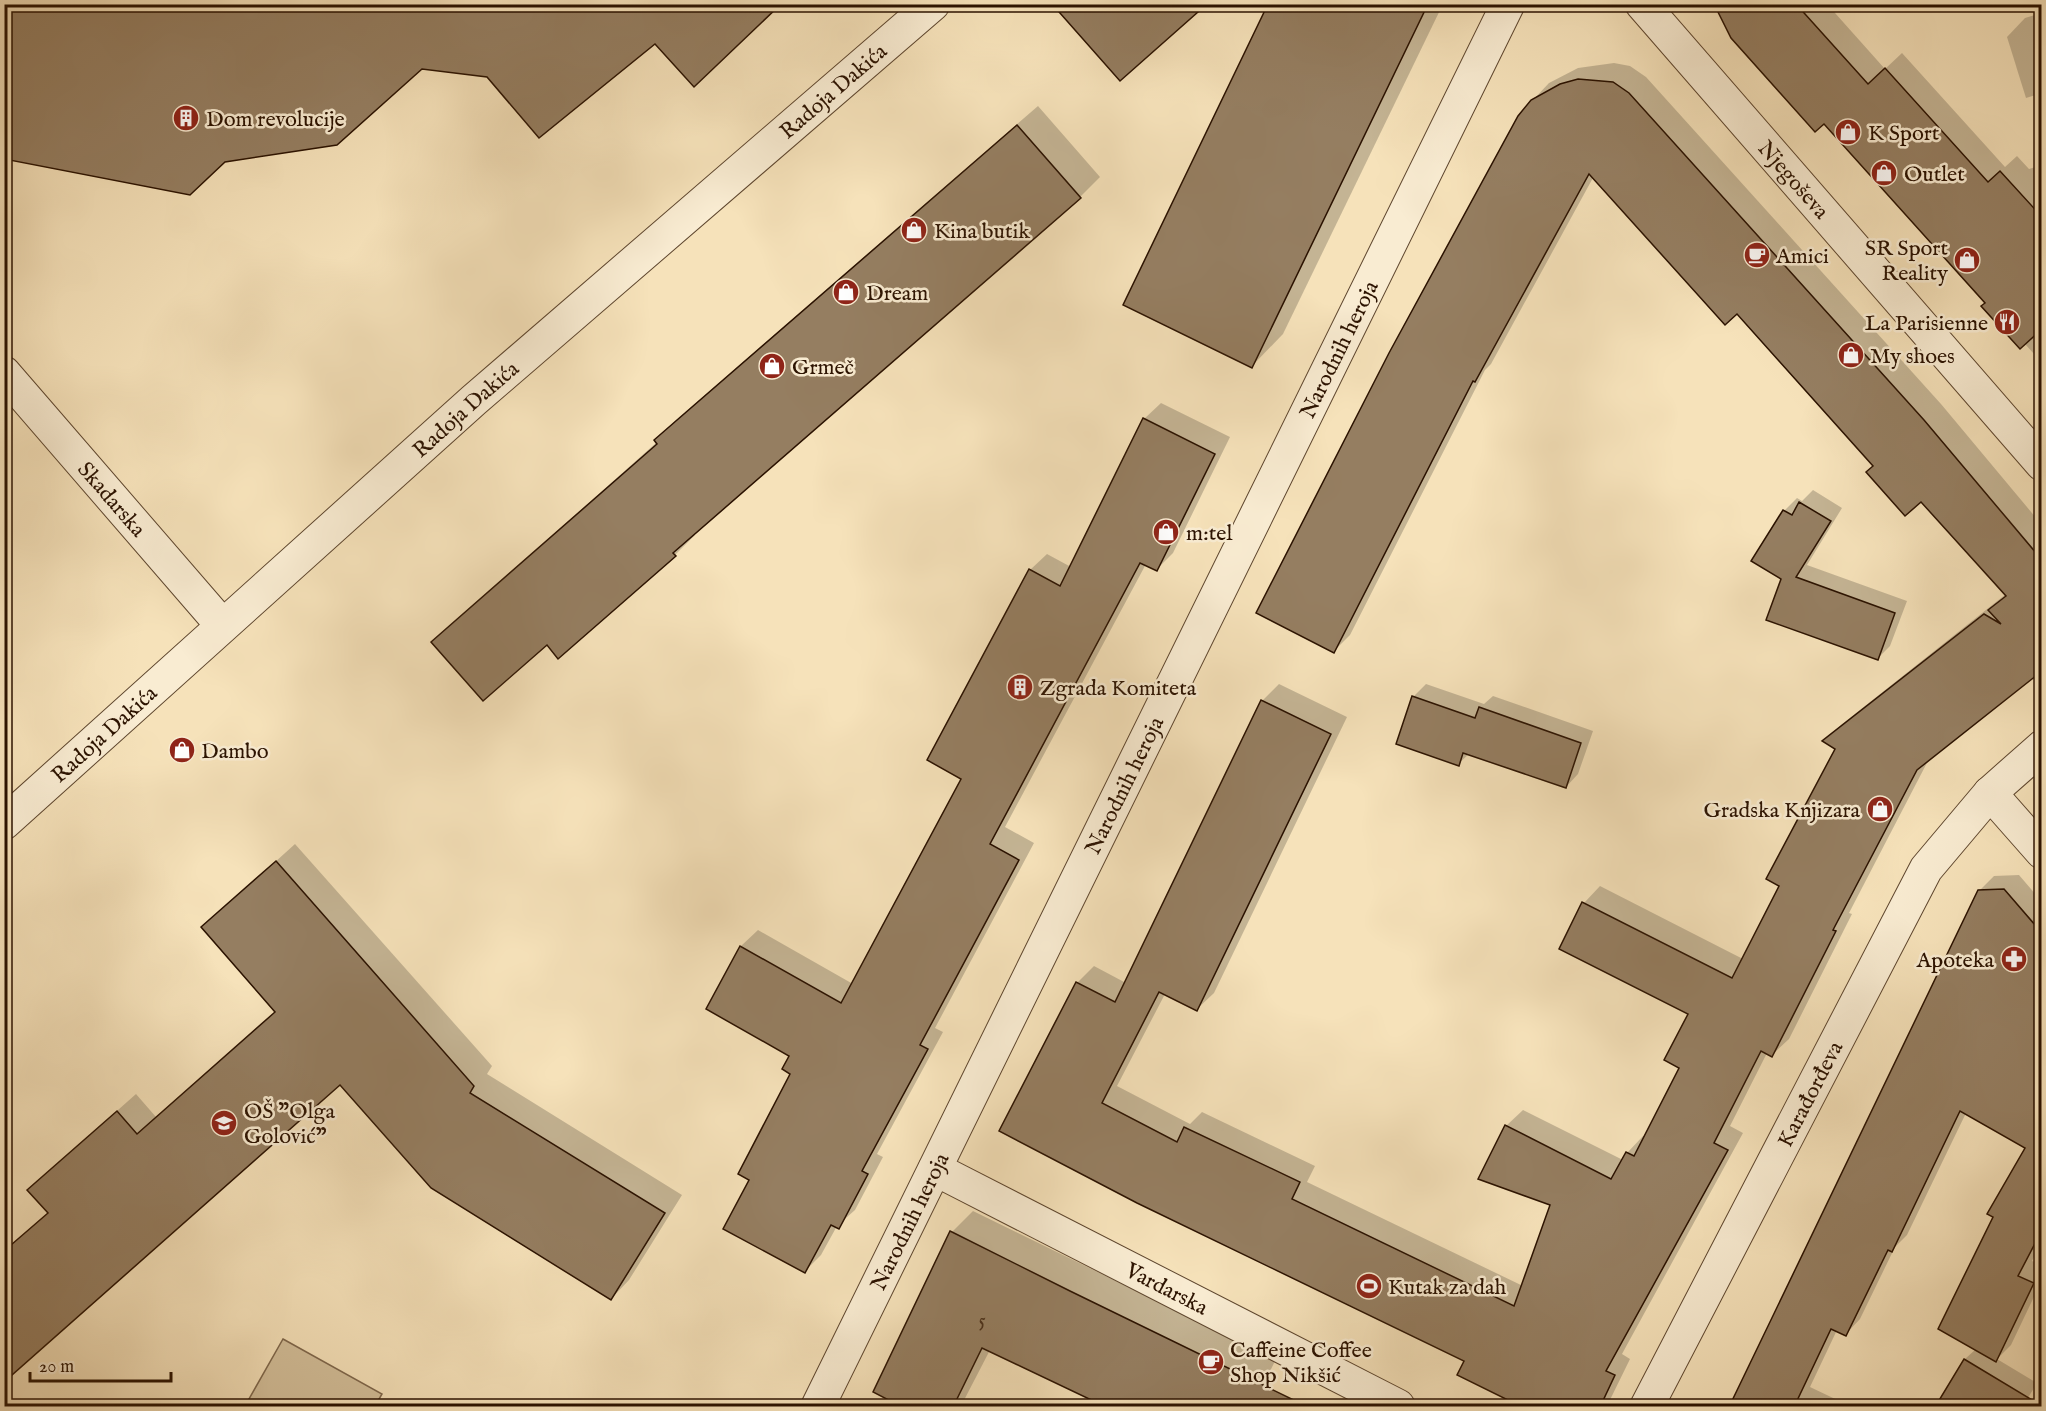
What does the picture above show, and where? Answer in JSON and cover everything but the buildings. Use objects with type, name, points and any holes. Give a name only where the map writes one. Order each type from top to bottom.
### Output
[{"type":"street","name":"Radoja Dakića","points":[[4,823],[474,400],[933,4]]},
{"type":"street","name":"Narodnih heroja","points":[[818,1407],[1508,4]]},
{"type":"street","name":"Njegoševa","points":[[1642,4],[2042,464]]},
{"type":"street","name":"Skadarska","points":[[4,373],[222,625]]},
{"type":"street","name":"Karađorđeva","points":[[1647,1407],[1926,869],[1990,793],[2042,747]]},
{"type":"street","points":[[1990,793],[2042,852]]},
{"type":"street","name":"Vardarska","points":[[935,1169],[1398,1407]]},
{"type":"shaded area","points":[[283,1339],[382,1394],[375,1406],[245,1406]]},
{"type":"place","name":"Dom revolucije","points":[[186,118]]},
{"type":"place","name":"K Sport","points":[[1848,132]]},
{"type":"place","name":"Outlet","points":[[1884,173]]},
{"type":"place","name":"Kina butik","points":[[914,230]]},
{"type":"place","name":"Amici","points":[[1757,255]]},
{"type":"place","name":"SR Sport Reality","points":[[1967,260]]},
{"type":"place","name":"Dream","points":[[846,292]]},
{"type":"place","name":"La Parisienne","points":[[2007,322]]},
{"type":"place","name":"My shoes","points":[[1851,355]]},
{"type":"place","name":"Grmeč","points":[[772,366]]},
{"type":"place","name":"m:tel","points":[[1166,532]]},
{"type":"place","name":"Zgrada Komiteta","points":[[1020,687]]},
{"type":"place","name":"Dambo","points":[[182,750]]},
{"type":"place","name":"Gradska Knjizara","points":[[1880,809]]},
{"type":"place","name":"Apoteka","points":[[2014,959]]},
{"type":"place","name":"OŠ \"Olga Golović\"","points":[[224,1123]]},
{"type":"place","name":"Kutak za dah","points":[[1369,1286]]},
{"type":"place","name":"Caffeine Coffee Shop Nikšić","points":[[1211,1362]]}]
